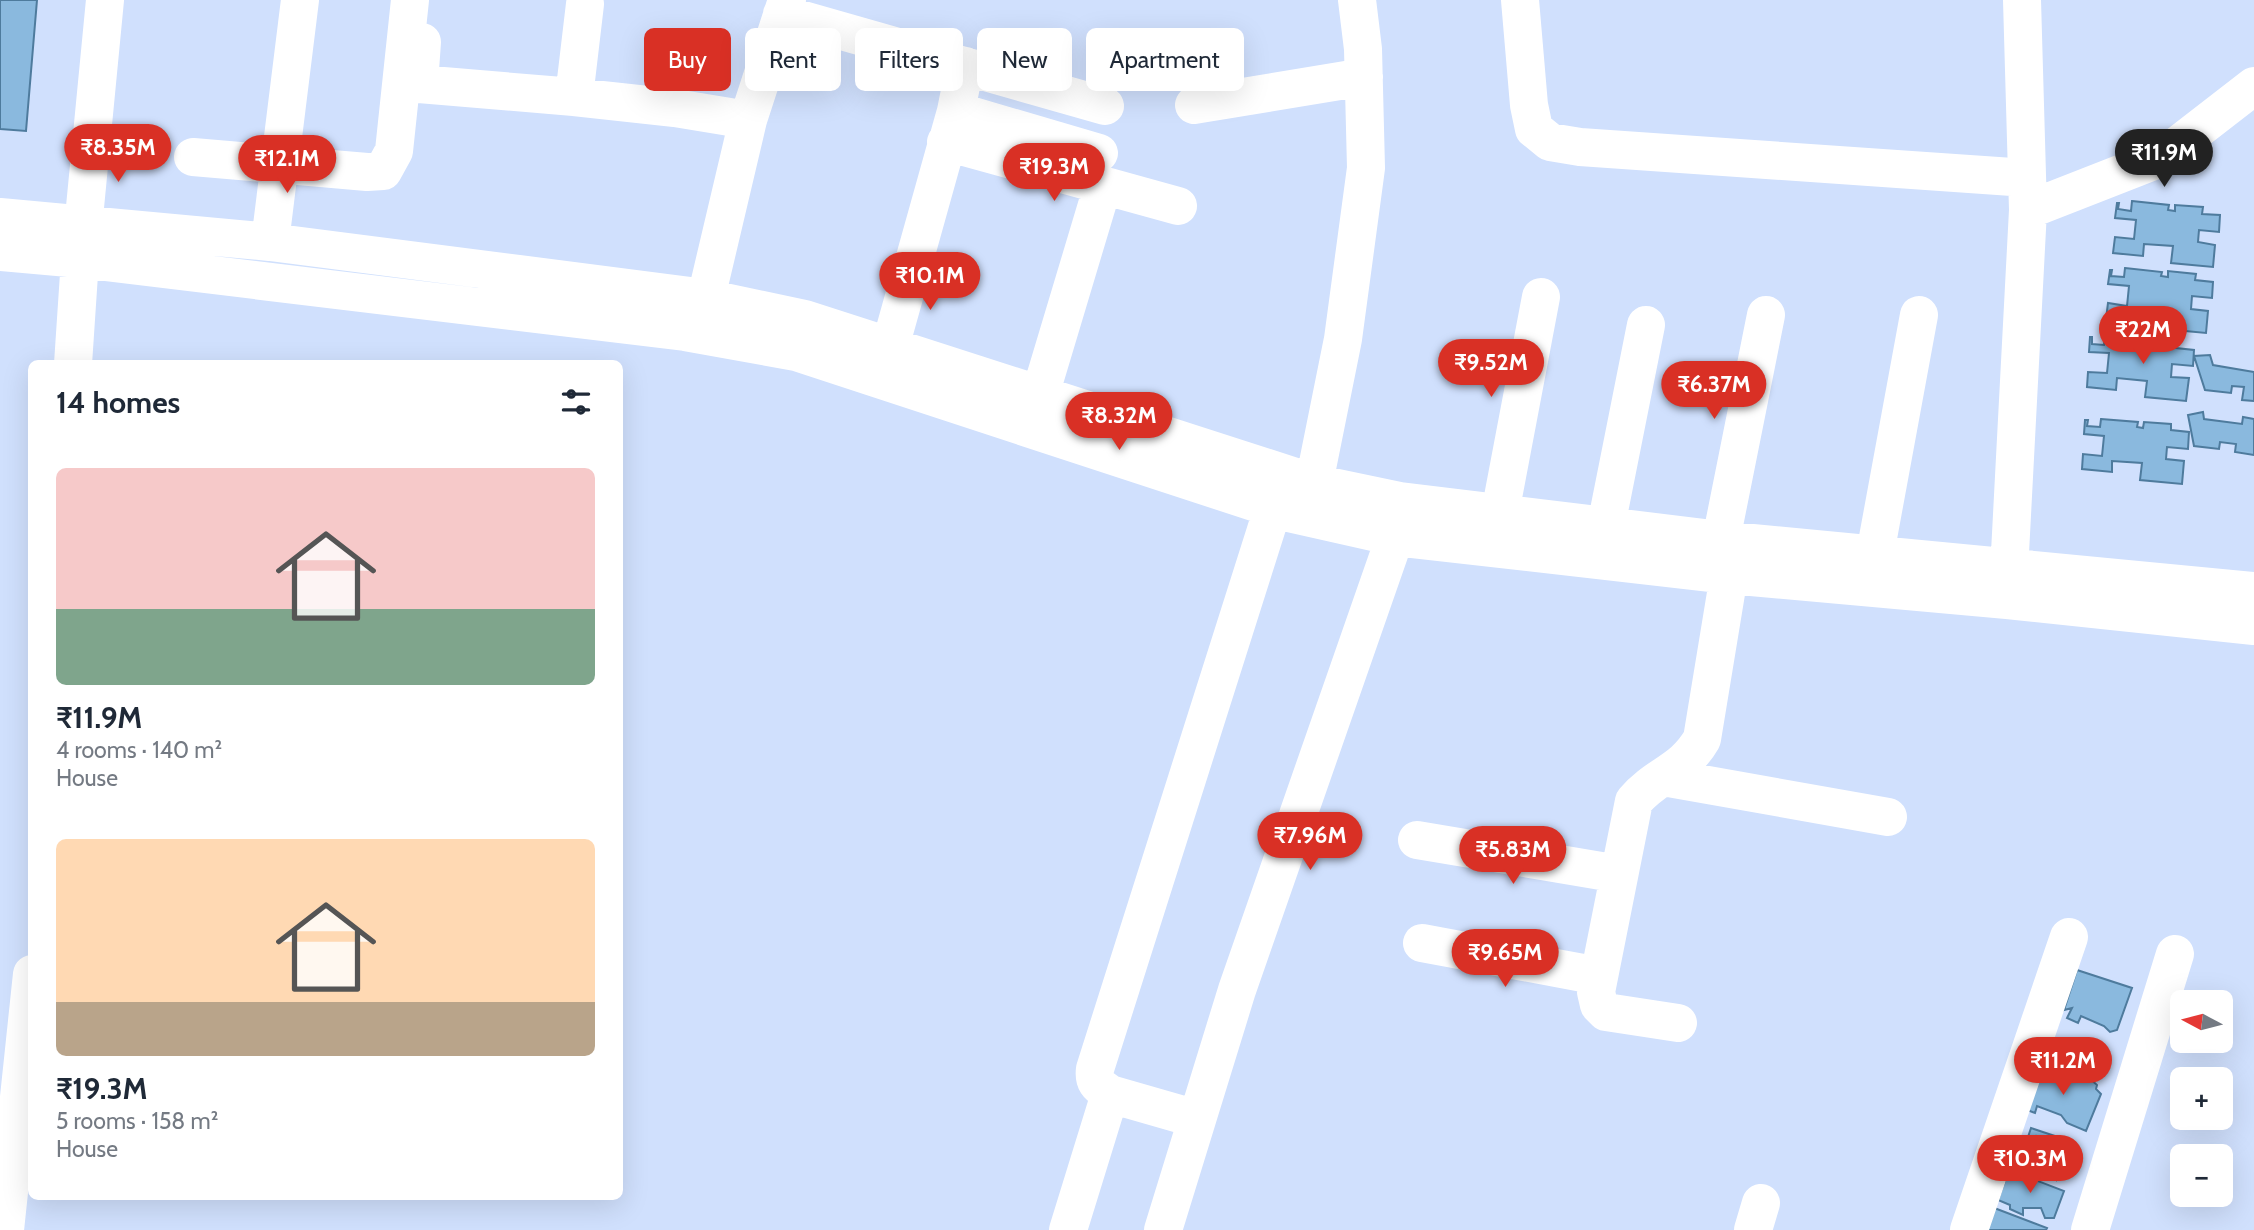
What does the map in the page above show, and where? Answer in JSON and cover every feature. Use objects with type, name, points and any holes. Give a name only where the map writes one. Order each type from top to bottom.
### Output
[{"type":"street","points":[[73,360],[105,0]]},
{"type":"street","points":[[270,242],[300,0]]},
{"type":"street","points":[[193,157],[383,171],[394,150],[410,0]]},
{"type":"street","points":[[411,164],[425,0]]},
{"type":"street","points":[[1314,483],[1343,338],[1366,168],[1364,77],[1357,0]]},
{"type":"street","points":[[1520,0],[1529,104],[1534,129],[1550,142],[1580,147],[2027,194],[2161,158],[2254,86]]},
{"type":"street","points":[[2009,583],[2027,194],[2022,0]]},
{"type":"street","points":[[574,97],[585,1]]},
{"type":"street","points":[[685,332],[706,298],[748,120],[785,7],[965,66],[1105,106]]},
{"type":"street","points":[[890,347],[965,66]]},
{"type":"street","points":[[1194,105],[1364,77]]},
{"type":"street","points":[[419,84],[675,108],[748,120]]},
{"type":"street","points":[[951,126],[1101,169],[1178,206]]},
{"type":"street","points":[[1040,395],[1101,169]]},
{"type":"street","points":[[0,217],[82,242],[685,332],[796,352],[1273,508],[1398,519],[1725,557],[2009,583],[2254,591]]},
{"type":"street","points":[[0,252],[82,242],[270,242],[706,298],[805,319],[1314,483],[1398,519],[1500,513],[1606,526],[1725,557],[1875,554],[2009,583],[2254,626]]},
{"type":"street","points":[[1500,513],[1541,297]]},
{"type":"street","points":[[1678,1023],[1606,1012],[1599,1004],[1596,992],[1634,801],[1646,787],[1679,767],[1693,754],[1702,739],[1725,557],[1766,315]]},
{"type":"street","points":[[1875,554],[1919,315]]},
{"type":"street","points":[[1606,526],[1646,325]]},
{"type":"street","points":[[1197,1119],[1110,1094],[1098,1086],[1094,1079],[1095,1069],[1273,508]]},
{"type":"street","points":[[1163,1230],[1237,990],[1398,519]]},
{"type":"street","points":[[1663,777],[1888,817]]},
{"type":"street","points":[[1417,840],[1619,874]]},
{"type":"street","points":[[1969,1230],[2068,937]]},
{"type":"street","points":[[1422,943],[1599,976]]},
{"type":"street","points":[[2090,1230],[2175,954]]},
{"type":"street","points":[[5,1230],[28,1012]]},
{"type":"street","points":[[1068,1230],[1110,1094]]},
{"type":"building","points":[[0,0],[37,0],[26,131],[0,129]]},
{"type":"building","points":[[2132,201],[2169,205],[2168,210],[2175,211],[2175,205],[2203,207],[2202,214],[2220,215],[2219,232],[2199,230],[2198,242],[2215,245],[2213,267],[2171,263],[2173,246],[2144,244],[2143,256],[2113,253],[2115,237],[2134,239],[2136,220],[2115,218],[2117,203],[2118,209],[2131,211]]},
{"type":"building","points":[[2125,268],[2162,272],[2161,276],[2168,277],[2168,271],[2196,274],[2195,280],[2213,282],[2212,298],[2192,296],[2191,309],[2208,311],[2206,333],[2164,329],[2166,313],[2137,310],[2136,322],[2106,319],[2108,303],[2127,306],[2129,286],[2108,284],[2110,270],[2111,276],[2124,277]]},
{"type":"building","points":[[2105,336],[2142,340],[2142,345],[2148,345],[2149,339],[2176,342],[2176,348],[2194,350],[2193,366],[2172,364],[2171,377],[2189,378],[2186,401],[2145,397],[2147,381],[2117,378],[2116,390],[2087,387],[2088,372],[2107,373],[2109,353],[2089,352],[2090,337],[2092,344],[2104,345]]},
{"type":"building","points":[[2210,355],[2213,365],[2254,372],[2254,401],[2242,400],[2244,387],[2232,386],[2231,393],[2205,390],[2194,356]]},
{"type":"building","points":[[2203,412],[2204,419],[2242,424],[2243,417],[2254,419],[2254,455],[2235,452],[2236,444],[2220,442],[2219,449],[2194,446],[2188,415]]},
{"type":"building","points":[[2101,419],[2138,422],[2137,427],[2143,428],[2144,422],[2171,424],[2171,430],[2189,432],[2188,449],[2167,447],[2166,459],[2184,461],[2182,484],[2140,480],[2142,463],[2112,461],[2112,472],[2082,469],[2083,454],[2102,456],[2104,436],[2084,434],[2085,420],[2088,420],[2087,426],[2100,427]]},
{"type":"building","points":[[2077,970],[2132,988],[2117,1030],[2110,1032],[2104,1026],[2081,1016],[2078,1023],[2067,1018],[2072,1008],[2064,1010]]},
{"type":"building","points":[[2037,1065],[2081,1081],[2088,1077],[2097,1085],[2096,1089],[2101,1094],[2086,1131],[2067,1123],[2061,1115],[2037,1106],[2035,1113],[2022,1108]]},
{"type":"building","points":[[2031,1128],[2070,1141],[2072,1153],[2063,1164],[2062,1174],[2056,1174],[2056,1180],[2023,1168],[2035,1136],[2028,1137]]},
{"type":"building","points":[[2009,1170],[2064,1191],[2054,1218],[2045,1218],[2041,1208],[2023,1208],[2023,1215],[1998,1200]]},
{"type":"building","points":[[1989,1206],[2047,1228],[1980,1230]]}]
